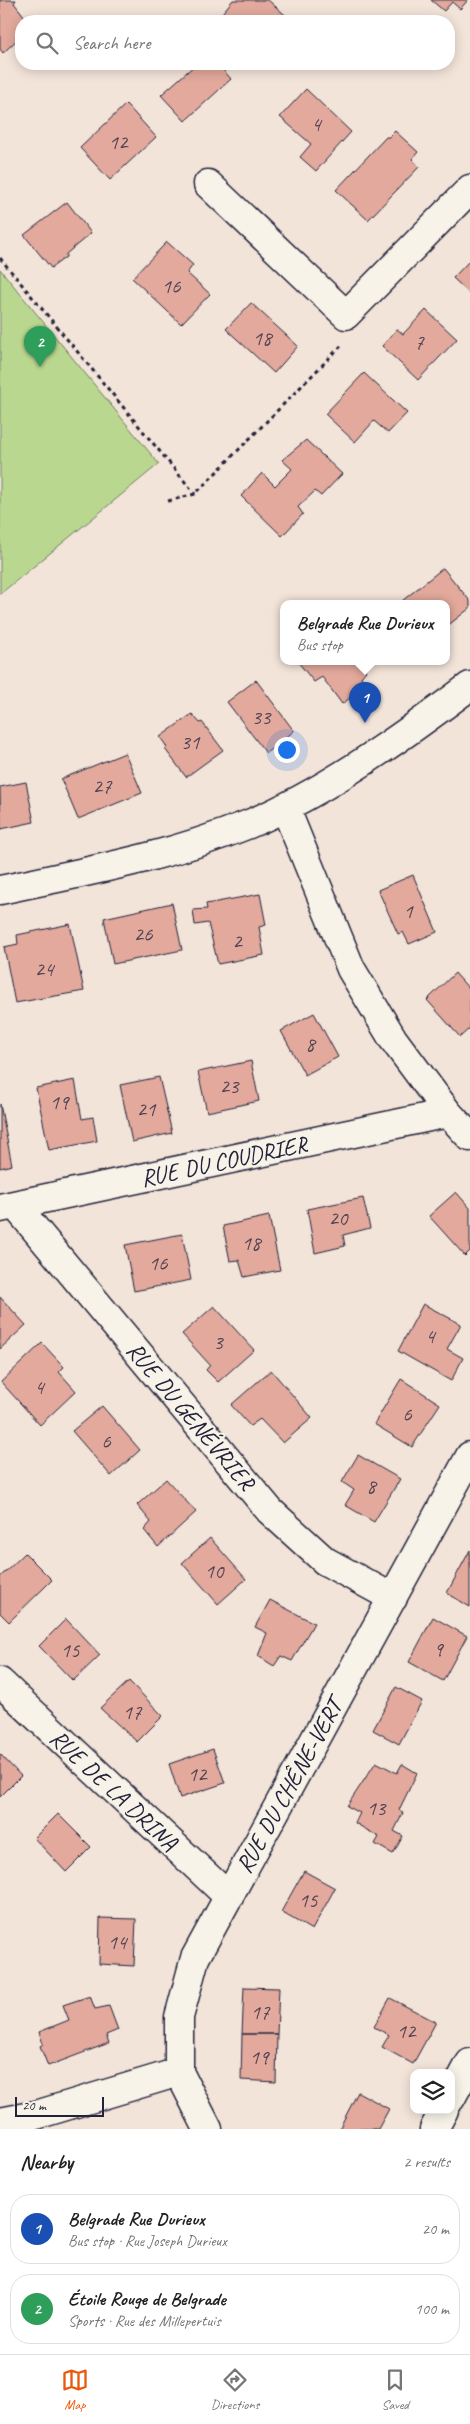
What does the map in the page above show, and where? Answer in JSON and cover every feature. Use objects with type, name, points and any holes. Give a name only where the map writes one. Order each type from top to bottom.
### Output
[{"type":"street","points":[[208,184],[346,315],[470,189]]},
{"type":"street","points":[[0,890],[147,858],[249,824],[285,807],[344,774],[470,686]]},
{"type":"street","points":[[285,807],[351,969],[394,1039],[448,1113],[470,1137]]},
{"type":"street","name":"RUE DU COUDRIER","points":[[7,1207],[448,1113]]},
{"type":"street","name":"RUE DU GENÉVRIER","points":[[7,1207],[270,1511],[325,1561],[393,1598]]},
{"type":"street","name":"RUE DU CHÊNE-VERT","points":[[208,2129],[179,2072],[179,2016],[195,1958],[470,1456]]},
{"type":"street","name":"RUE DE LA DRINA","points":[[0,1682],[229,1896]]},
{"type":"street","points":[[455,2091],[470,2063]]},
{"type":"street","points":[[0,2122],[36,2115],[179,2072]]},
{"type":"street","points":[[434,2129],[442,2114]]},
{"type":"path","points":[[0,258],[195,494]]},
{"type":"path","points":[[168,501],[195,494],[348,340],[346,315]]},
{"type":"green space","points":[[0,269],[159,464],[0,594]]},
{"type":"building","points":[[0,0],[16,0],[14,3],[23,15],[15,15],[15,42],[3,53],[0,49]]},
{"type":"building","points":[[233,0],[268,0],[285,15],[220,15]]},
{"type":"building","points":[[431,0],[468,0],[460,9],[452,2],[444,11]]},
{"type":"building","points":[[189,70],[223,70],[231,79],[185,121],[161,95]]},
{"type":"building","points":[[306,89],[351,132],[316,171],[300,157],[311,144],[280,117]]},
{"type":"building","points":[[126,104],[156,137],[110,180],[80,148]]},
{"type":"building","points":[[395,131],[418,152],[412,159],[419,167],[368,220],[336,190],[386,137],[389,137]]},
{"type":"building","points":[[67,202],[91,233],[66,254],[66,257],[51,268],[24,235]]},
{"type":"building","points":[[167,242],[193,265],[187,273],[210,294],[181,324],[132,278]]},
{"type":"building","points":[[470,260],[470,294],[453,278]]},
{"type":"building","points":[[251,303],[298,346],[274,373],[226,329]]},
{"type":"building","points":[[426,310],[457,339],[418,380],[382,346],[397,329],[403,334]]},
{"type":"building","points":[[364,373],[407,413],[388,433],[374,421],[355,442],[325,414]]},
{"type":"building","points":[[306,440],[342,474],[321,496],[315,491],[298,507],[303,514],[282,536],[241,496],[262,473],[275,486],[292,469],[282,460]]},
{"type":"building","points":[[443,568],[470,601],[470,608],[450,624],[450,600],[403,600]]},
{"type":"building","points":[[300,665],[362,665],[366,671],[361,677],[366,686],[342,704],[322,677],[314,682]]},
{"type":"building","points":[[256,680],[294,731],[266,753],[227,702]]},
{"type":"building","points":[[192,714],[200,723],[202,722],[223,750],[186,777],[165,749],[167,747],[160,737]]},
{"type":"building","points":[[125,753],[142,793],[78,819],[61,779]]},
{"type":"building","points":[[26,782],[34,822],[1,829],[0,787]]},
{"type":"building","points":[[413,875],[437,932],[409,944],[403,932],[398,934],[378,890]]},
{"type":"building","points":[[260,894],[266,925],[259,927],[264,955],[218,964],[208,923],[195,925],[193,910],[207,909],[206,904]]},
{"type":"building","points":[[172,903],[182,950],[113,964],[104,918]]},
{"type":"building","points":[[70,924],[84,991],[15,1003],[4,947],[18,944],[17,935]]},
{"type":"building","points":[[455,973],[470,990],[470,1028],[460,1037],[427,1000]]},
{"type":"building","points":[[314,1013],[338,1057],[305,1075],[281,1031]]},
{"type":"building","points":[[251,1061],[259,1101],[207,1112],[198,1072]]},
{"type":"building","points":[[159,1077],[172,1133],[132,1142],[120,1085]]},
{"type":"building","points":[[75,1080],[82,1119],[93,1117],[97,1141],[49,1150],[36,1088]]},
{"type":"building","points":[[0,1104],[12,1165],[0,1168]]},
{"type":"building","points":[[456,1192],[470,1208],[470,1251],[465,1256],[429,1216]]},
{"type":"building","points":[[363,1198],[370,1228],[343,1235],[345,1246],[315,1253],[307,1209]]},
{"type":"building","points":[[269,1216],[280,1270],[244,1277],[239,1260],[230,1261],[223,1226]]},
{"type":"building","points":[[182,1234],[191,1280],[134,1291],[125,1245]]},
{"type":"building","points":[[0,1297],[26,1325],[0,1349]]},
{"type":"building","points":[[423,1304],[461,1324],[447,1349],[463,1358],[451,1381],[398,1351]]},
{"type":"building","points":[[214,1306],[254,1350],[218,1382],[206,1370],[210,1365],[182,1334]]},
{"type":"building","points":[[42,1343],[64,1367],[59,1372],[76,1391],[40,1425],[1,1382]]},
{"type":"building","points":[[271,1370],[312,1418],[283,1443],[260,1419],[250,1426],[231,1405]]},
{"type":"building","points":[[401,1379],[440,1404],[412,1447],[374,1424]]},
{"type":"building","points":[[102,1406],[140,1450],[111,1476],[72,1431]]},
{"type":"building","points":[[358,1455],[400,1479],[374,1522],[345,1505],[354,1490],[342,1482]]},
{"type":"building","points":[[166,1479],[196,1512],[158,1547],[144,1530],[151,1522],[137,1505]]},
{"type":"building","points":[[210,1538],[246,1579],[218,1604],[182,1563]]},
{"type":"building","points":[[470,1550],[470,1607],[447,1593]]},
{"type":"building","points":[[25,1553],[52,1580],[9,1622],[0,1613],[0,1577]]},
{"type":"building","points":[[270,1600],[314,1623],[292,1661],[281,1656],[274,1666],[258,1656],[267,1633],[255,1627]]},
{"type":"building","points":[[433,1617],[467,1636],[443,1681],[409,1662]]},
{"type":"building","points":[[66,1619],[100,1655],[73,1681],[39,1646]]},
{"type":"building","points":[[129,1681],[163,1716],[137,1742],[100,1708]]},
{"type":"building","points":[[396,1687],[422,1701],[399,1744],[373,1730]]},
{"type":"building","points":[[213,1749],[225,1783],[180,1798],[169,1764]]},
{"type":"building","points":[[0,1754],[21,1776],[0,1797]]},
{"type":"building","points":[[376,1762],[397,1773],[402,1764],[417,1773],[399,1810],[403,1813],[394,1831],[403,1836],[393,1854],[375,1844],[379,1837],[355,1823],[360,1813],[347,1806]]},
{"type":"building","points":[[58,1814],[91,1847],[66,1872],[34,1838]]},
{"type":"building","points":[[304,1871],[335,1888],[312,1930],[281,1912]]},
{"type":"building","points":[[100,1918],[136,1919],[134,1966],[99,1964]]},
{"type":"building","points":[[244,1987],[279,1988],[277,2034],[242,2034]]},
{"type":"building","points":[[90,1996],[95,2009],[109,2006],[118,2030],[106,2035],[109,2043],[48,2066],[40,2046],[43,2044],[39,2032],[69,2020],[63,2005]]},
{"type":"building","points":[[390,1998],[436,2022],[413,2064],[382,2047],[389,2035],[374,2027]]},
{"type":"building","points":[[242,2034],[277,2034],[276,2082],[241,2080]]},
{"type":"building","points":[[358,2092],[389,2109],[378,2129],[339,2129]]},
{"type":"place","name":"Étoile Rouge de Belgrade","points":[[40,367]]},
{"type":"place","name":"Belgrade Rue Durieux","points":[[365,723]]}]
